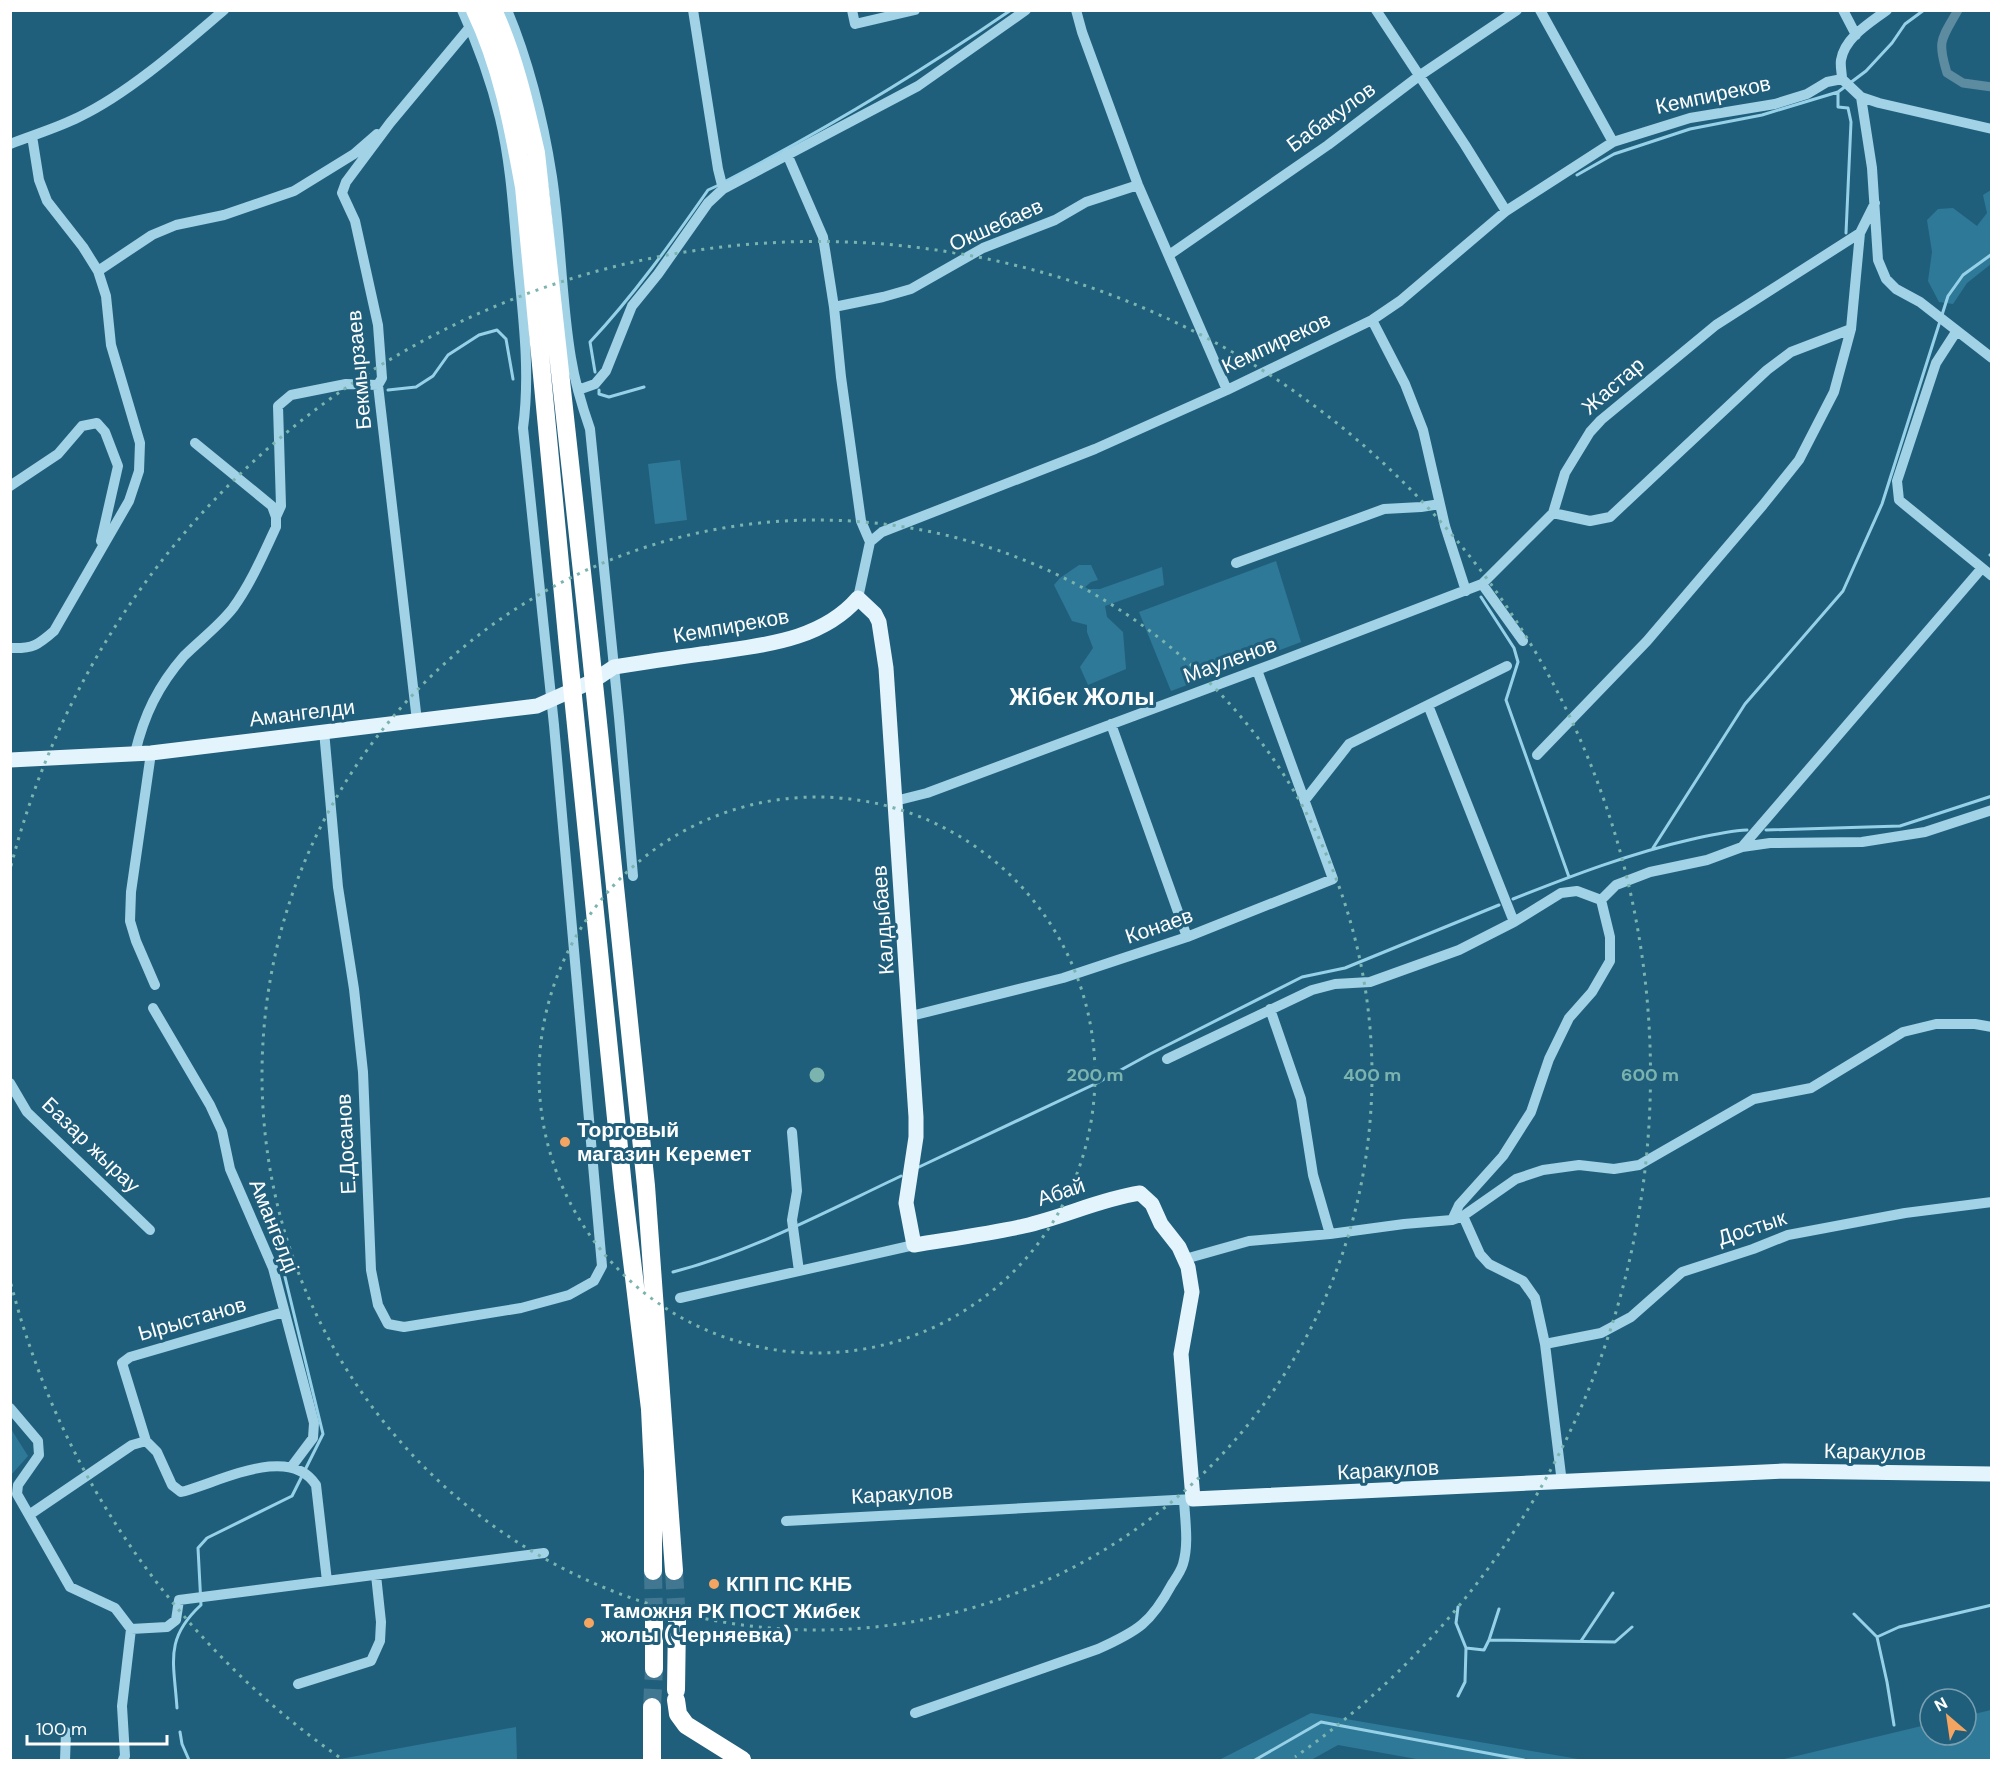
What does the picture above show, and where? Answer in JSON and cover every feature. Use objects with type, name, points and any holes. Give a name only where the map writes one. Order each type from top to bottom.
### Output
[{"type":"highway","points":[[493,10],[519,80],[536,153],[646,1186],[653,1471],[653,1571]]},
{"type":"highway","points":[[472,19],[486,33],[499,74],[513,128],[524,187],[572,691],[623,1187],[667,1454],[674,1571]]},
{"type":"highway","points":[[623,1187],[646,1186]]},
{"type":"highway","points":[[677,1621],[678,1714],[686,1725],[741,1761]]},
{"type":"highway","points":[[654,1622],[654,1669]]},
{"type":"highway","points":[[652,1707],[652,1761]]},
{"type":"main road","name":"Кемпиреков","points":[[593,681],[614,667],[765,644],[800,636],[832,622],[846,612],[858,598]]},
{"type":"main road","name":"Калдыбаев","points":[[858,598],[875,614],[881,632],[886,668],[916,1117],[916,1137],[906,1203],[914,1245]]},
{"type":"main road","name":"Амангелди","points":[[10,760],[151,753],[537,705],[552,701],[593,681]]},
{"type":"main road","name":"Абай","points":[[914,1245],[1024,1226],[1064,1215],[1094,1203],[1140,1193],[1152,1204],[1161,1224],[1179,1247],[1185,1259],[1192,1292],[1181,1354],[1189,1499]]},
{"type":"main road","name":"Каракулов","points":[[1189,1499],[1784,1471],[1992,1474]]},
{"type":"street","points":[[10,144],[80,117],[114,97],[179,48],[224,10]]},
{"type":"street","points":[[462,10],[472,19],[500,119],[509,168],[526,377],[527,398],[523,428],[552,701]]},
{"type":"street","points":[[507,10],[535,89],[544,131],[552,180],[571,357],[590,429],[633,876]]},
{"type":"street","points":[[693,10],[723,189]]},
{"type":"street","points":[[852,10],[855,24],[915,10]]},
{"type":"street","points":[[578,390],[595,384],[606,371],[632,306],[658,274],[708,203],[723,189],[918,86],[1026,10]]},
{"type":"street","points":[[1076,10],[1086,44],[1138,185],[1227,390]]},
{"type":"street","points":[[1376,10],[1506,211]]},
{"type":"street","name":"Бабакулов","points":[[1169,255],[1328,145],[1419,76],[1517,10]]},
{"type":"street","points":[[1540,10],[1613,142]]},
{"type":"street","points":[[1843,10],[1856,35]]},
{"type":"street","points":[[1887,10],[1866,25],[1846,45],[1841,60],[1842,79],[1862,97],[1879,103],[1992,129]]},
{"type":"street","name":"Бекмырзаев","points":[[417,721],[378,385],[382,378],[378,325],[355,221],[342,193],[346,182],[390,123],[472,19]]},
{"type":"street","name":"Кемпиреков","points":[[870,542],[882,532],[1095,449],[1227,390],[1372,320],[1400,301],[1506,211],[1613,142],[1690,118],[1775,104],[1807,94],[1827,82],[1842,79]]},
{"type":"street","points":[[1862,97],[1875,203],[1878,260],[1886,279],[1896,289],[1920,302],[1992,358]]},
{"type":"street","points":[[98,271],[152,234],[176,225],[224,215],[294,191],[354,154],[390,123]]},
{"type":"street","points":[[10,648],[38,646],[54,630],[129,501],[140,471],[140,442],[111,345],[106,296],[98,271],[83,247],[46,201],[39,180],[32,136]]},
{"type":"street","points":[[787,154],[823,237],[861,521],[870,542],[858,598]]},
{"type":"street","name":"Окшебаев","points":[[834,307],[911,290],[983,248],[1055,220],[1086,202],[1138,185]]},
{"type":"street","points":[[1537,755],[1647,641],[1764,505],[1799,460],[1834,392],[1851,329],[1860,233],[1875,203]]},
{"type":"street","name":"Жастар","points":[[1553,513],[1565,473],[1590,432],[1601,420],[1716,325],[1860,233]]},
{"type":"street","points":[[1372,320],[1405,384],[1423,430],[1440,504],[1466,591]]},
{"type":"street","points":[[1553,513],[1590,521],[1610,517],[1767,370],[1791,352],[1851,329]]},
{"type":"street","points":[[1956,332],[1936,363],[1897,481],[1899,500],[1992,576]]},
{"type":"street","points":[[276,517],[281,506],[278,406],[291,395],[346,384],[378,385]]},
{"type":"street","points":[[10,486],[58,454],[82,426],[97,423],[105,432],[118,466],[99,553]]},
{"type":"street","points":[[135,753],[140,731],[154,695],[184,657],[231,610],[243,592],[276,527],[276,517],[272,506],[195,442]]},
{"type":"street","points":[[1236,563],[1384,509],[1440,504]]},
{"type":"street","name":"Мауленов","points":[[895,801],[927,793],[1482,584],[1553,513]]},
{"type":"street","points":[[1742,847],[1982,568]]},
{"type":"street","points":[[1482,584],[1523,641]]},
{"type":"street","points":[[1305,800],[1349,744],[1507,666]]},
{"type":"street","name":"Конаев","points":[[911,1016],[1063,978],[1187,938],[1333,879],[1257,670]]},
{"type":"street","name":"Е.Досанов","points":[[324,731],[338,887],[354,989],[363,1072],[371,1270],[378,1305],[388,1324],[404,1327],[531,1305],[569,1295],[594,1281],[602,1266],[552,701]]},
{"type":"street","points":[[1428,705],[1514,921]]},
{"type":"street","points":[[1111,724],[1187,938]]},
{"type":"street","points":[[151,753],[131,892],[130,921],[155,985]]},
{"type":"street","points":[[1601,900],[1616,885],[1650,872],[1707,860],[1742,847],[1770,843],[1862,842],[1925,832],[1992,810]]},
{"type":"street","points":[[1167,1059],[1312,990],[1335,984],[1370,982],[1459,950],[1561,893],[1577,891],[1601,900]]},
{"type":"street","points":[[1452,1220],[1459,1205],[1503,1155],[1531,1112],[1549,1059],[1569,1018],[1592,992],[1610,961],[1610,937],[1601,900]]},
{"type":"street","name":"Амангелді","points":[[153,1008],[210,1105],[222,1131],[230,1169],[273,1268],[314,1423],[313,1438],[292,1466]]},
{"type":"street","points":[[1270,1009],[1301,1099],[1313,1174],[1330,1234]]},
{"type":"street","points":[[1185,1259],[1249,1241],[1452,1220],[1463,1216],[1516,1179],[1543,1170],[1579,1165],[1614,1169],[1639,1165],[1754,1099],[1811,1088],[1903,1032],[1936,1024],[1975,1023],[1992,1027]]},
{"type":"street","name":"Базар жырау","points":[[10,1083],[27,1112],[150,1230]]},
{"type":"street","points":[[792,1132],[797,1191],[792,1220],[799,1271]]},
{"type":"street","name":"Достык","points":[[1545,1344],[1601,1333],[1631,1317],[1682,1272],[1788,1235],[1905,1213],[1992,1202]]},
{"type":"street","points":[[1463,1216],[1480,1254],[1490,1264],[1523,1281],[1535,1298],[1545,1344],[1562,1483]]},
{"type":"street","name":"Абай","points":[[680,1298],[914,1245]]},
{"type":"street","name":"Ырыстанов","points":[[284,1312],[130,1357],[122,1363],[146,1441],[157,1452],[172,1485],[181,1492],[267,1465],[292,1466]]},
{"type":"street","points":[[10,1408],[38,1442],[39,1455],[18,1485],[16,1494],[70,1587],[114,1608],[131,1629],[122,1706],[125,1756],[123,1761]]},
{"type":"street","points":[[29,1515],[132,1445],[146,1441]]},
{"type":"street","points":[[292,1466],[309,1476],[316,1485],[327,1581]]},
{"type":"street","points":[[915,1713],[1098,1649],[1123,1638],[1144,1624],[1161,1604],[1183,1565],[1189,1499]]},
{"type":"street","name":"Каракулов","points":[[786,1521],[1189,1499]]},
{"type":"street","points":[[131,1629],[167,1627],[176,1620],[179,1600],[544,1553]]},
{"type":"street","points":[[298,1684],[370,1661],[380,1641],[381,1622],[376,1575]]},
{"type":"street","points":[[65,1761],[66,1732]]},
{"type":"shaded area","points":[[1991,190],[1991,264],[1967,283],[1953,304],[1939,302],[1928,281],[1932,252],[1927,220],[1938,209],[1953,208],[1977,226],[1987,213],[1983,195]]},
{"type":"shaded area","points":[[680,460],[687,520],[655,524],[648,464]]},
{"type":"shaded area","points":[[1276,561],[1301,642],[1171,691],[1139,612]]},
{"type":"shaded area","points":[[1079,565],[1091,565],[1098,580],[1085,587],[1088,589],[1100,589],[1162,567],[1164,585],[1105,606],[1107,617],[1123,632],[1126,669],[1088,685],[1080,667],[1093,648],[1087,625],[1072,621],[1054,585]]},
{"type":"shaded area","points":[[11,1429],[28,1456],[10,1475]]},
{"type":"shaded area","points":[[1991,1710],[1991,1760],[1780,1760],[1918,1727],[1918,1747],[1978,1747],[1978,1713]]},
{"type":"shaded area","points":[[1311,1713],[1584,1760],[1422,1760],[1338,1745],[1311,1760],[1219,1760]]},
{"type":"shaded area","points":[[516,1727],[517,1760],[335,1760]]},
{"type":"waterway","points":[[724,182],[870,100],[1011,10]]},
{"type":"waterway","points":[[1850,83],[1866,71],[1892,43],[1905,24],[1924,10]]},
{"type":"waterway","points":[[1958,10],[1942,40],[1942,53],[1947,73],[1963,83],[1992,87]]},
{"type":"waterway","points":[[1577,175],[1614,154],[1690,129],[1762,115],[1838,92],[1846,86]]},
{"type":"waterway","points":[[1838,92],[1838,107],[1848,108],[1851,122],[1846,233]]},
{"type":"waterway","points":[[595,372],[590,342],[637,287],[708,190],[719,185]]},
{"type":"waterway","points":[[1653,848],[1745,704],[1843,591],[1882,504],[1948,296],[1963,275],[1992,254]]},
{"type":"waterway","points":[[388,390],[416,387],[433,376],[448,355],[479,335],[497,330],[506,339],[513,379]]},
{"type":"waterway","points":[[599,390],[599,394],[609,397],[644,387]]},
{"type":"waterway","points":[[1481,597],[1514,648],[1518,662],[1506,700],[1569,877]]},
{"type":"waterway","points":[[1766,830],[1900,826],[1992,796]]},
{"type":"waterway","points":[[1513,899],[1647,851],[1706,836],[1747,830]]},
{"type":"waterway","points":[[919,1167],[1097,1083],[1302,977],[1345,968],[1499,905]]},
{"type":"waterway","points":[[673,1272],[761,1242],[901,1176]]},
{"type":"waterway","points":[[177,1708],[174,1664],[176,1640],[189,1617],[201,1605],[198,1548],[207,1538],[292,1496],[323,1434],[285,1277]]},
{"type":"waterway","points":[[1581,1641],[1613,1593]]},
{"type":"waterway","points":[[1894,1725],[1877,1637],[1899,1627],[1992,1605]]},
{"type":"waterway","points":[[1458,1607],[1456,1623],[1466,1648]]},
{"type":"waterway","points":[[1489,1640],[1499,1609]]},
{"type":"waterway","points":[[1854,1614],[1877,1637]]},
{"type":"waterway","points":[[1458,1696],[1465,1682],[1466,1648],[1484,1650],[1489,1640],[1615,1642],[1632,1627]]},
{"type":"waterway","points":[[1255,1760],[1321,1722],[1524,1760]]},
{"type":"waterway","points":[[180,1732],[189,1760]]},
{"type":"tunnel","points":[[653,1571],[654,1622]]},
{"type":"tunnel","points":[[674,1571],[677,1621]]},
{"type":"tunnel","points":[[652,1707],[654,1669]]},
{"type":"place","name":"Торговый магазин Керемет","points":[[565,1142]]},
{"type":"place","name":"КПП ПС КНБ","points":[[714,1584]]},
{"type":"place","name":"Таможня РК ПОСТ Жибек жолы (Черняевка)","points":[[589,1623]]},
{"type":"district","name":"Жібек Жолы","points":[[1082,696]]}]
